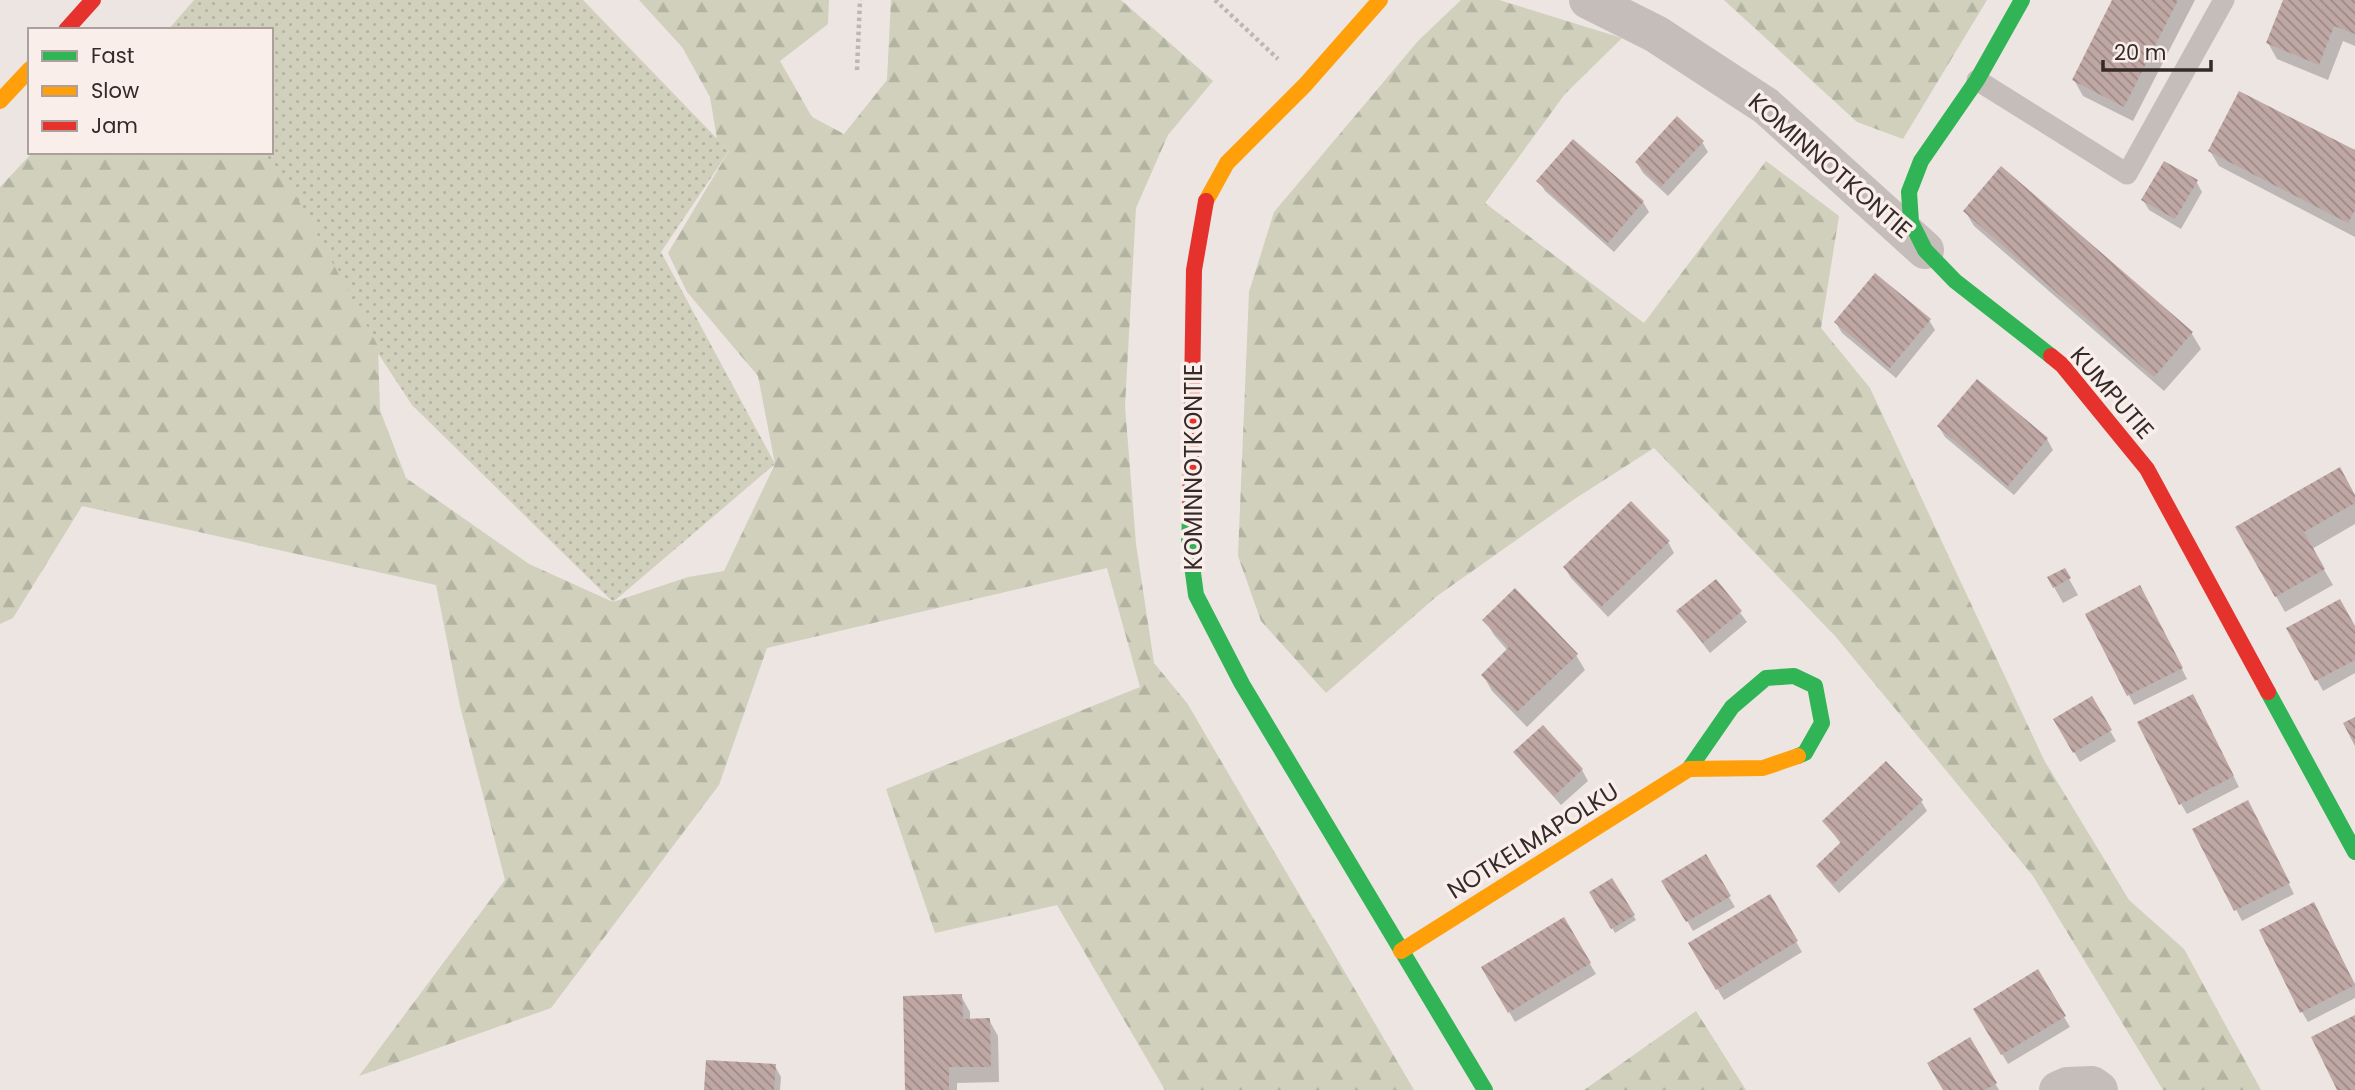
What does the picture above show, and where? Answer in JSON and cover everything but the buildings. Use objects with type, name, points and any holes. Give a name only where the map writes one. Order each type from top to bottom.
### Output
[{"type":"street","points":[[68,28],[93,0]]},
{"type":"street","name":"KOMINNOTKONTIE","points":[[1380,0],[1305,85],[1227,163],[1205,204],[1194,270],[1189,543],[1196,595],[1242,684],[1485,1090]]},
{"type":"street","name":"KOMINNOTKONTIE","points":[[1588,0],[1656,34],[1766,106],[1925,250]]},
{"type":"street","name":"KUMPUTIE","points":[[2022,0],[1977,80],[1921,161],[1909,192],[1911,222],[1925,250],[1955,281],[2062,365],[2147,469],[2355,852]]},
{"type":"street","points":[[1,97],[28,71]]},
{"type":"street","name":"NOTKELMAPOLKU","points":[[1401,951],[1689,769],[1732,707],[1766,678],[1794,676],[1815,686],[1822,723],[1805,753],[1763,768],[1689,769]]},
{"type":"street","points":[[2057,1090],[2067,1086],[2092,1085],[2099,1090]]},
{"type":"lane","points":[[1977,80],[2127,174],[2224,0]]},
{"type":"path","points":[[857,70],[860,0]]},
{"type":"path","points":[[1215,0],[1305,85]]},
{"type":"green space","points":[[194,0],[583,0],[729,151],[661,252],[775,464],[613,602],[412,405],[247,154],[273,154],[273,28],[170,28]]},
{"type":"green space","points":[[639,0],[829,0],[828,24],[780,61],[812,117],[844,134],[887,80],[891,0],[1121,0],[1213,81],[1168,135],[1136,208],[1125,406],[1136,544],[1154,663],[1187,703],[1414,1090],[1165,1090],[1057,905],[935,933],[886,789],[1140,687],[1107,568],[767,648],[719,785],[551,1008],[359,1076],[505,880],[460,706],[436,585],[82,506],[13,618],[0,624],[0,187],[31,154],[262,154],[295,194],[378,346],[380,410],[406,478],[529,564],[613,602],[688,577],[724,571],[775,464],[758,376],[687,292],[668,253],[729,151],[717,139],[710,97],[682,47]]},
{"type":"green space","points":[[1461,0],[1499,0],[1622,38],[1565,94],[1485,203],[1644,323],[1766,161],[1839,216],[1821,328],[1870,388],[2044,760],[2129,900],[2184,949],[2261,1090],[2163,1090],[2033,876],[1836,637],[1654,448],[1573,500],[1437,596],[1326,693],[1261,621],[1238,556],[1249,292],[1274,212],[1418,41]]},
{"type":"green space","points":[[1724,0],[1987,0],[1903,139],[1857,122]]},
{"type":"green space","points":[[1696,1011],[1746,1090],[1584,1090]]},
{"type":"traffic: fast","points":[[2022,0],[1977,80],[1921,161],[1909,192],[1911,222],[1925,250],[1955,281],[2051,356]]},
{"type":"traffic: fast","points":[[1190,515],[1189,543],[1196,595],[1242,684],[1485,1090]]},
{"type":"traffic: fast","points":[[1689,769],[1732,707],[1766,678],[1794,676],[1815,686],[1822,723],[1805,753],[1798,756]]},
{"type":"traffic: fast","points":[[2268,692],[2355,852]]},
{"type":"traffic: slow","points":[[1206,201],[1227,163],[1305,85],[1380,0]]},
{"type":"traffic: slow","points":[[0,101],[28,71]]},
{"type":"traffic: slow","points":[[1401,951],[1689,769],[1763,768],[1798,756]]},
{"type":"traffic: jam","points":[[68,28],[93,0]]},
{"type":"traffic: jam","points":[[1190,515],[1194,270],[1206,201]]},
{"type":"traffic: jam","points":[[2051,356],[2062,365],[2147,469],[2268,692]]}]
